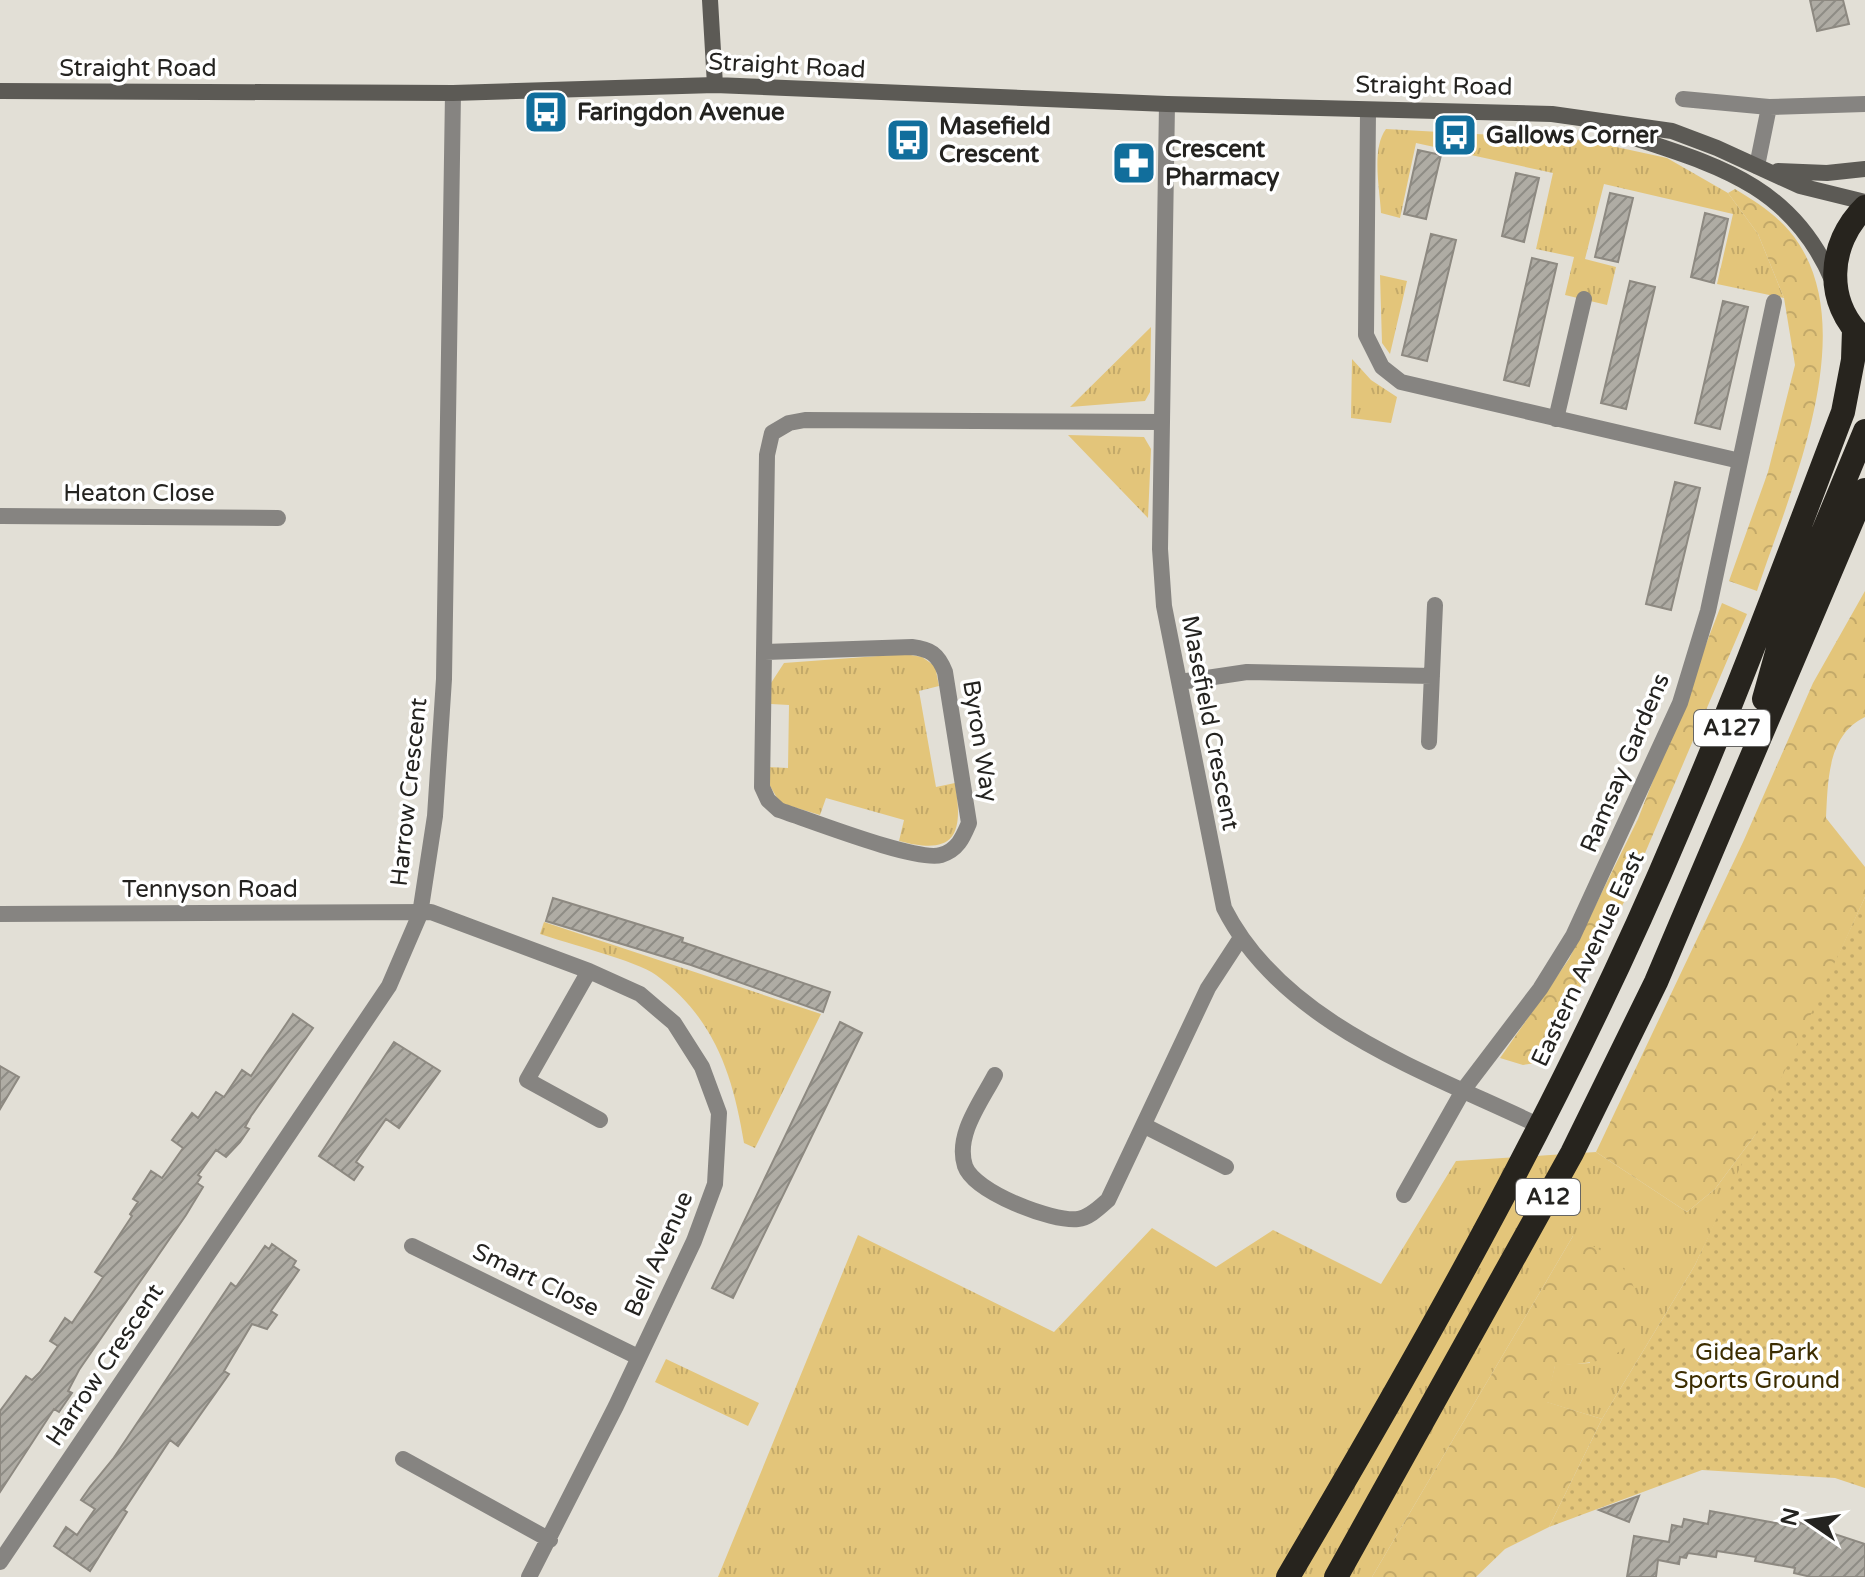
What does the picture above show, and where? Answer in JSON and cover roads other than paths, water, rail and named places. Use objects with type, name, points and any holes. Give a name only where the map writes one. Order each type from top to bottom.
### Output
[{"type":"highway","points":[[1860,335],[1842,310],[1835,287],[1835,263],[1841,240],[1865,205]]},
{"type":"highway","name":"Eastern Avenue East","points":[[1288,1577],[1366,1444],[1540,1126],[1679,831],[1843,412],[1860,335]]},
{"type":"highway","name":"A127","points":[[1679,831],[1785,624],[1865,431]]},
{"type":"highway","name":"A12","points":[[1336,1577],[1572,1153],[1656,982],[1734,805],[1865,490]]},
{"type":"highway","name":"A127","points":[[1734,805],[1785,624]]},
{"type":"street","points":[[710,0],[715,85]]},
{"type":"street","name":"Straight Road","points":[[0,91],[453,93],[715,85],[1167,104],[1572,116],[1672,131],[1800,186],[1865,205]]},
{"type":"street","name":"Harrow Crescent","points":[[0,1562],[389,986],[420,914],[435,816],[444,679],[453,93]]},
{"type":"street","points":[[1683,99],[1769,107],[1865,104]]},
{"type":"street","name":"Masefield Crescent","points":[[1167,104],[1160,549],[1164,606],[1214,872],[1224,908],[1240,939],[1270,976],[1306,1007],[1540,1126]]},
{"type":"street","points":[[1769,107],[1757,166],[1812,173],[1865,169]]},
{"type":"street","points":[[1368,110],[1363,282],[1366,335],[1382,367],[1401,382],[1740,461]]},
{"type":"street","name":"Straight Road","points":[[1572,116],[1733,175],[1766,195],[1809,234],[1835,287]]},
{"type":"street","points":[[1556,419],[1584,299]]},
{"type":"street","name":"Ramsay Gardens","points":[[1404,1195],[1464,1089],[1540,989],[1573,936],[1646,783],[1680,703],[1708,611],[1774,302]]},
{"type":"street","name":"Byron Way","points":[[765,652],[912,647],[927,649],[940,658],[945,672],[969,823],[960,843],[941,855],[923,856],[779,810],[768,800],[762,787],[768,444],[772,433],[789,423],[1161,422]]},
{"type":"street","name":"Heaton Close","points":[[0,516],[278,518]]},
{"type":"street","points":[[1429,742],[1435,605]]},
{"type":"street","points":[[1180,682],[1247,672],[1432,676]]},
{"type":"street","name":"Bell Avenue","points":[[420,914],[431,912],[589,971],[640,994],[674,1023],[702,1067],[719,1113],[719,1160],[708,1208],[550,1540],[529,1577]]},
{"type":"street","name":"Tennyson Road","points":[[0,914],[420,914]]},
{"type":"street","points":[[995,1075],[963,1137],[965,1167],[981,1188],[1059,1218],[1081,1219],[1108,1200],[1208,988],[1240,939]]},
{"type":"street","points":[[589,971],[527,1080],[600,1120]]},
{"type":"street","points":[[1145,1126],[1226,1167]]},
{"type":"street","name":"Smart Close","points":[[412,1246],[638,1357]]},
{"type":"street","points":[[403,1459],[550,1540]]},
{"type":"place","name":"Faringdon Avenue","points":[[546,112]]},
{"type":"place","name":"Gallows Corner","points":[[1455,135]]},
{"type":"place","name":"Masefield Crescent","points":[[908,140]]},
{"type":"place","name":"Crescent Pharmacy","points":[[1134,163]]},
{"type":"park label","name":"Gidea Park Sports Ground","points":[[1757,1366]]}]
